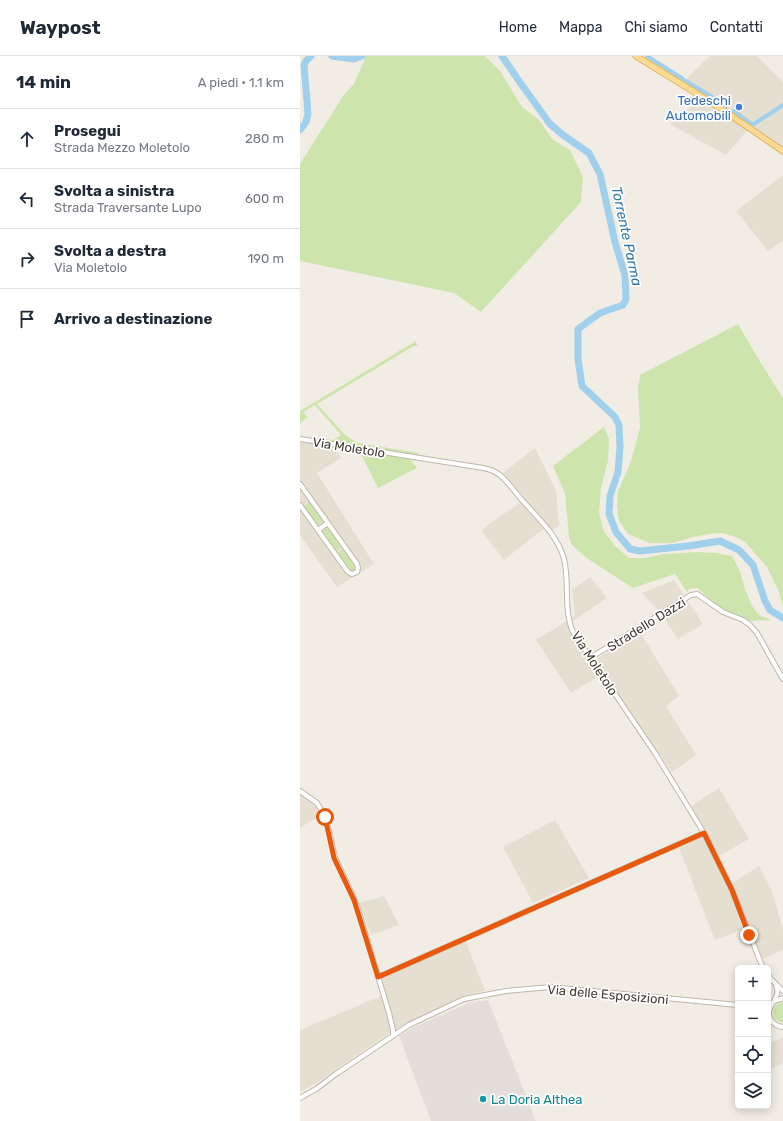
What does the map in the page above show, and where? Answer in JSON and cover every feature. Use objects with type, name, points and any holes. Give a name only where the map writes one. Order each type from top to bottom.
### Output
[{"type":"main road","points":[[636,56],[716,106],[783,151]]},
{"type":"street","name":"Via Moletolo","points":[[300,440],[490,470],[499,474],[547,528],[564,556],[570,623],[576,637],[655,753],[704,833],[734,894],[761,965]]},
{"type":"street","points":[[300,484],[357,564],[358,568],[356,573],[351,574],[348,572],[300,505]]},
{"type":"street","points":[[318,530],[328,523]]},
{"type":"street","name":"Stradello Dazzi","points":[[590,658],[691,595],[697,594],[723,612],[743,620],[750,625],[757,633],[783,679]]},
{"type":"street","points":[[300,791],[317,804],[324,814],[334,858],[354,900],[390,1018],[393,1036]]},
{"type":"street","points":[[378,977],[704,833]]},
{"type":"street","points":[[771,979],[783,991]]},
{"type":"street","points":[[773,1001],[777,990],[776,985]]},
{"type":"street","name":"Via delle Esposizioni","points":[[300,1098],[316,1089],[409,1025],[464,999],[506,991],[551,987],[735,1005]]},
{"type":"street","points":[[773,1001],[783,998]]},
{"type":"street","points":[[771,1021],[776,1026],[782,1028]]},
{"type":"shaded area","points":[[710,56],[757,56],[783,82],[783,156],[748,130],[726,155],[670,124],[707,95],[684,81]]},
{"type":"shaded area","points":[[783,175],[783,241],[768,251],[736,211]]},
{"type":"shaded area","points":[[300,441],[334,446],[341,458],[317,473],[374,564],[337,587],[300,535]]},
{"type":"shaded area","points":[[535,448],[556,491],[559,525],[553,530],[548,525],[504,560],[481,530],[525,499],[503,473]]},
{"type":"shaded area","points":[[590,577],[607,598],[570,623],[571,631],[590,663],[640,632],[679,696],[666,706],[696,755],[672,772],[604,673],[571,693],[536,640],[575,616],[572,590]]},
{"type":"shaded area","points":[[674,580],[703,624],[678,639],[658,610],[642,593]]},
{"type":"shaded area","points":[[719,788],[749,839],[715,858],[728,886],[759,866],[772,891],[783,930],[783,950],[762,959],[750,927],[715,940],[679,848],[708,833],[691,806]]},
{"type":"shaded area","points":[[300,793],[305,796],[322,814],[300,828]]},
{"type":"shaded area","points":[[555,820],[589,878],[533,903],[503,847]]},
{"type":"shaded area","points":[[384,896],[399,925],[371,935],[359,903]]},
{"type":"shaded area","points":[[465,939],[485,991],[463,996],[394,1030],[318,1082],[300,1092],[300,1030],[386,994],[381,977]]},
{"type":"shaded area","points":[[488,1000],[536,1121],[431,1121],[399,1036],[412,1028],[468,1003]]},
{"type":"shaded area","points":[[783,1037],[783,1063],[771,1069],[771,1043]]},
{"type":"green space","points":[[366,56],[485,56],[500,71],[522,107],[539,120],[552,139],[570,150],[583,177],[581,202],[481,312],[454,293],[300,261],[300,164],[343,96],[354,84]]},
{"type":"green space","points":[[738,324],[783,398],[783,607],[779,592],[767,567],[745,542],[736,537],[722,533],[693,537],[673,543],[649,543],[628,534],[619,521],[617,506],[618,491],[630,464],[640,428],[638,389],[640,375]]},
{"type":"green space","points":[[416,341],[416,344],[418,345],[412,347],[317,404],[345,435],[358,443],[419,453],[418,456],[315,440],[315,438],[333,440],[341,435],[315,405],[303,412],[308,417],[300,423],[300,411]]},
{"type":"green space","points":[[604,427],[609,439],[608,461],[601,487],[599,512],[603,530],[615,546],[629,558],[645,558],[665,554],[697,552],[732,556],[740,571],[752,606],[759,615],[771,620],[751,621],[721,609],[697,588],[689,589],[687,592],[675,574],[633,588],[588,559],[572,545],[569,537],[565,493],[553,466]]},
{"type":"green space","points":[[359,450],[385,456],[387,454],[411,458],[410,459],[417,468],[378,488]]},
{"type":"green space","points":[[309,502],[322,519],[322,523],[316,524],[304,506]]},
{"type":"green space","points":[[326,528],[329,529],[341,547],[336,551],[324,535],[323,531]]},
{"type":"green space","points":[[343,549],[356,565],[355,571],[353,572],[351,572],[343,563],[344,562],[338,553]]},
{"type":"green space","points":[[783,1002],[783,1023],[776,1019],[773,1012],[776,1006]]},
{"type":"waterway","name":"Torrente Parma","points":[[300,130],[306,122],[308,114],[304,65],[311,56]]},
{"type":"waterway","name":"Torrente Parma","points":[[332,56],[354,59],[362,56]]},
{"type":"waterway","name":"Torrente Parma","points":[[502,56],[550,124],[589,153],[600,174],[615,242],[625,275],[626,299],[623,305],[600,313],[578,329],[578,359],[582,386],[615,417],[619,425],[620,447],[618,472],[610,496],[609,514],[616,532],[630,549],[640,551],[720,541],[739,550],[753,565],[765,601],[770,610],[783,618]]},
{"type":"waterway","points":[[647,56],[683,79]]},
{"type":"waterway","points":[[686,81],[727,106]]},
{"type":"waterway","points":[[734,111],[750,123],[754,124],[783,105]]},
{"type":"place","name":"Tedeschi Automobili","points":[[739,107]]},
{"type":"place","name":"La Doria Althea","points":[[483,1099]]},
{"type":"route","points":[[325,817],[334,858],[351,891],[378,977],[704,833],[732,890],[749,935]]}]
